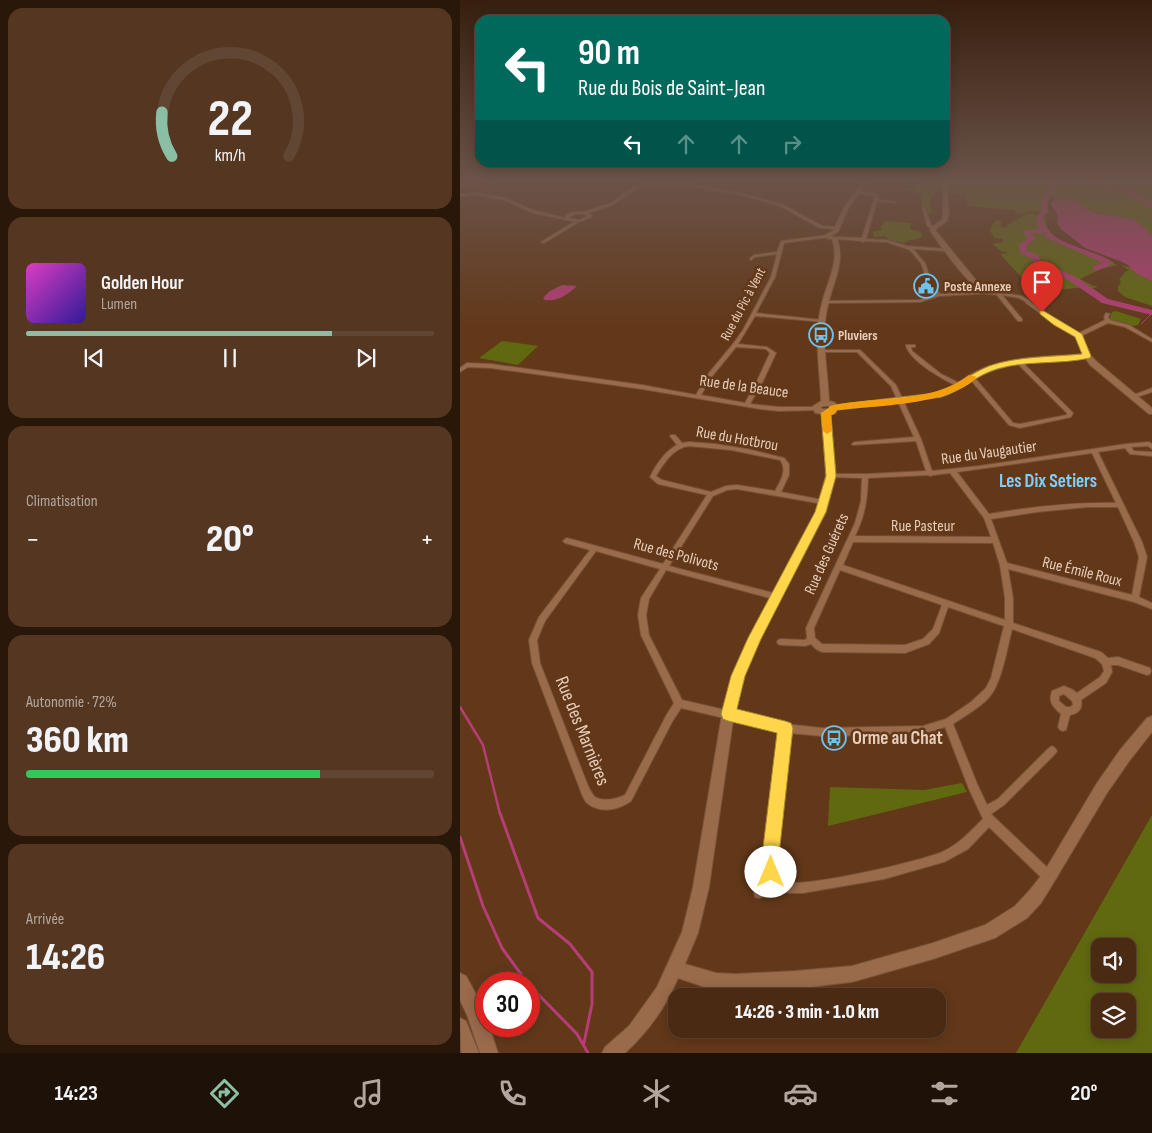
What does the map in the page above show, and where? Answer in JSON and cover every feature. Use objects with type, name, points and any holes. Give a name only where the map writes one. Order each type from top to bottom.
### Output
[{"type":"street","points":[[543,242],[558,229]]},
{"type":"street","points":[[824,229],[834,235],[862,240],[887,241],[908,247],[946,250]]},
{"type":"street","points":[[612,1053],[635,1032],[663,993],[690,933],[698,906],[728,714],[738,676],[755,638],[821,512],[824,502],[831,476],[830,411],[826,403],[822,321],[825,302],[837,265],[837,244],[834,235],[837,229]]},
{"type":"street","points":[[862,240],[866,229]]},
{"type":"street","points":[[934,229],[946,250],[985,290],[1020,297],[1079,336],[1087,356],[1152,412]]},
{"type":"street","name":"Rue du Pic à Vent","points":[[698,396],[711,374],[736,345],[753,314],[773,277],[782,242],[834,235]]},
{"type":"street","points":[[908,247],[923,263],[931,286],[939,295]]},
{"type":"street","points":[[752,259],[754,256],[779,253]]},
{"type":"street","points":[[825,302],[920,301],[939,295],[994,292]]},
{"type":"street","points":[[994,292],[1020,320]]},
{"type":"street","points":[[753,314],[822,321]]},
{"type":"street","points":[[1108,314],[1106,317],[1108,321]]},
{"type":"street","points":[[1079,336],[1108,321],[1127,326],[1152,341]]},
{"type":"street","points":[[736,345],[767,348],[773,352],[760,381],[746,405]]},
{"type":"street","points":[[913,346],[908,346],[910,352],[939,375],[961,386]]},
{"type":"street","points":[[823,351],[858,351],[893,385],[918,439],[930,474]]},
{"type":"street","points":[[816,409],[830,411],[938,395],[961,386],[972,378],[995,367],[1019,362],[1087,356]]},
{"type":"street","points":[[972,378],[1011,424],[1020,426],[1069,416],[1070,413],[1019,362]]},
{"type":"street","name":"Rue de la Beauce","points":[[460,370],[467,365],[491,366],[698,396],[746,405],[779,409],[816,409]]},
{"type":"street","points":[[1134,396],[1152,390]]},
{"type":"street","points":[[816,409],[818,405],[826,403]]},
{"type":"street","name":"Rue du Hotbrou","points":[[673,436],[680,445]]},
{"type":"street","points":[[855,444],[918,439]]},
{"type":"street","name":"Rue du Hotbrou","points":[[711,494],[660,482],[653,477],[674,448],[680,445],[698,444],[782,459],[786,464],[786,475],[778,494]]},
{"type":"street","points":[[1126,446],[1132,453],[1152,454]]},
{"type":"street","name":"Rue du Vaugautier","points":[[831,476],[866,478],[953,472],[1126,446],[1151,446]]},
{"type":"street","points":[[1096,452],[1138,542],[1143,558],[1135,599]]},
{"type":"street","points":[[824,502],[737,487],[726,488],[711,494],[645,598],[642,615],[645,635],[680,703],[785,728],[822,732],[923,730],[959,717],[989,691],[1001,659],[1009,624],[1009,598],[1004,565],[987,517],[953,472]]},
{"type":"street","name":"Rue des Guérets","points":[[812,640],[810,628],[862,512],[866,478]]},
{"type":"street","points":[[987,517],[1054,506],[1120,505]]},
{"type":"street","name":"Rue Pasteur","points":[[851,540],[996,540]]},
{"type":"street","name":"Rue des Polivots","points":[[568,541],[777,597]]},
{"type":"street","name":"Rue des Marnières","points":[[595,548],[542,620],[533,640],[536,663],[584,789],[590,799],[602,805],[612,805],[628,798],[669,719],[680,703]]},
{"type":"street","name":"Rue Émile Roux","points":[[1004,565],[1135,599],[1152,606]]},
{"type":"street","points":[[838,566],[1090,651],[1106,662],[1118,661],[1147,671]]},
{"type":"street","points":[[781,642],[805,643],[812,640],[815,645],[822,648],[905,649],[926,642],[936,631],[946,602]]},
{"type":"street","points":[[1076,699],[1103,680],[1108,672],[1106,662]]},
{"type":"street","points":[[1064,690],[1072,694],[1078,704],[1076,710],[1066,711],[1060,709],[1055,703],[1055,694],[1064,690]]},
{"type":"street","points":[[1063,727],[1066,711]]},
{"type":"street","points":[[948,722],[987,816],[1049,877]]},
{"type":"street","points":[[675,969],[716,982],[736,983],[795,980],[852,974],[933,951],[989,932],[1021,912],[1049,877],[1102,788],[1125,755],[1152,722]]},
{"type":"street","points":[[785,728],[770,864],[775,881],[782,887],[790,890],[884,874],[944,857],[964,844],[987,816],[1052,751]]},
{"type":"street","points":[[758,893],[766,891],[775,881]]},
{"type":"street","points":[[460,982],[475,1012],[489,1053]]},
{"type":"street","points":[[460,1027],[470,1053]]},
{"type":"green space","points":[[911,229],[921,232],[922,236],[919,239],[909,240],[905,243],[890,240],[885,236],[874,237],[873,232]]},
{"type":"green space","points":[[991,229],[1049,229],[1062,242],[1117,265],[1101,269],[1080,279],[1098,286],[1092,289],[1086,287],[1057,290],[1050,280],[1024,280],[1000,254],[1009,253],[1001,251],[992,244],[1004,242],[1002,239],[994,238]]},
{"type":"green space","points":[[1145,229],[1152,229],[1152,235]]},
{"type":"green space","points":[[1122,266],[1130,267],[1152,281],[1152,306],[1125,297],[1118,291],[1121,282],[1119,280],[1129,270]]},
{"type":"green space","points":[[1116,311],[1141,319],[1138,325],[1132,326],[1109,320],[1112,312]]},
{"type":"green space","points":[[502,341],[538,346],[518,365],[479,358]]},
{"type":"green space","points":[[962,783],[967,792],[828,826],[830,787],[924,790]]},
{"type":"green space","points":[[1152,815],[1152,1053],[1016,1053]]},
{"type":"shaded area","points":[[1061,229],[1145,229],[1152,235],[1152,281],[1134,272],[1128,265],[1120,261],[1085,248]]},
{"type":"shaded area","points":[[562,285],[577,286],[558,299],[545,300],[543,298],[550,291]]},
{"type":"waterway","points":[[1044,230],[1049,237],[1110,263],[1096,268]]},
{"type":"waterway","points":[[1044,230],[1040,232],[1026,232],[1032,239],[1022,245],[1024,252],[1035,257],[1038,262],[1073,279],[1105,301],[1152,313]]},
{"type":"waterway","points":[[1141,324],[1152,313]]},
{"type":"waterway","points":[[460,707],[483,745],[500,814]]},
{"type":"waterway","points":[[500,813],[538,918],[570,944],[592,972],[592,1004],[584,1043]]},
{"type":"waterway","points":[[460,837],[483,906],[502,948],[519,972]]},
{"type":"waterway","points":[[540,996],[577,1034],[588,1053]]},
{"type":"slow traffic","points":[[827,431],[826,413],[833,411],[834,408],[920,399],[938,395],[961,386],[972,377]]},
{"type":"place","name":"Poste Annexe","points":[[926,286]]},
{"type":"place","name":"Pluviers","points":[[821,335]]},
{"type":"place","name":"Orme au Chat","points":[[834,738]]},
{"type":"district","name":"Les Dix Setiers","points":[[1048,481]]},
{"type":"route","points":[[771,872],[770,864],[785,728],[728,714],[738,676],[755,638],[821,512],[831,476],[826,413],[833,411],[834,408],[920,399],[938,395],[949,392],[979,373],[995,367],[1019,362],[1087,356],[1079,336],[1042,312]]}]
